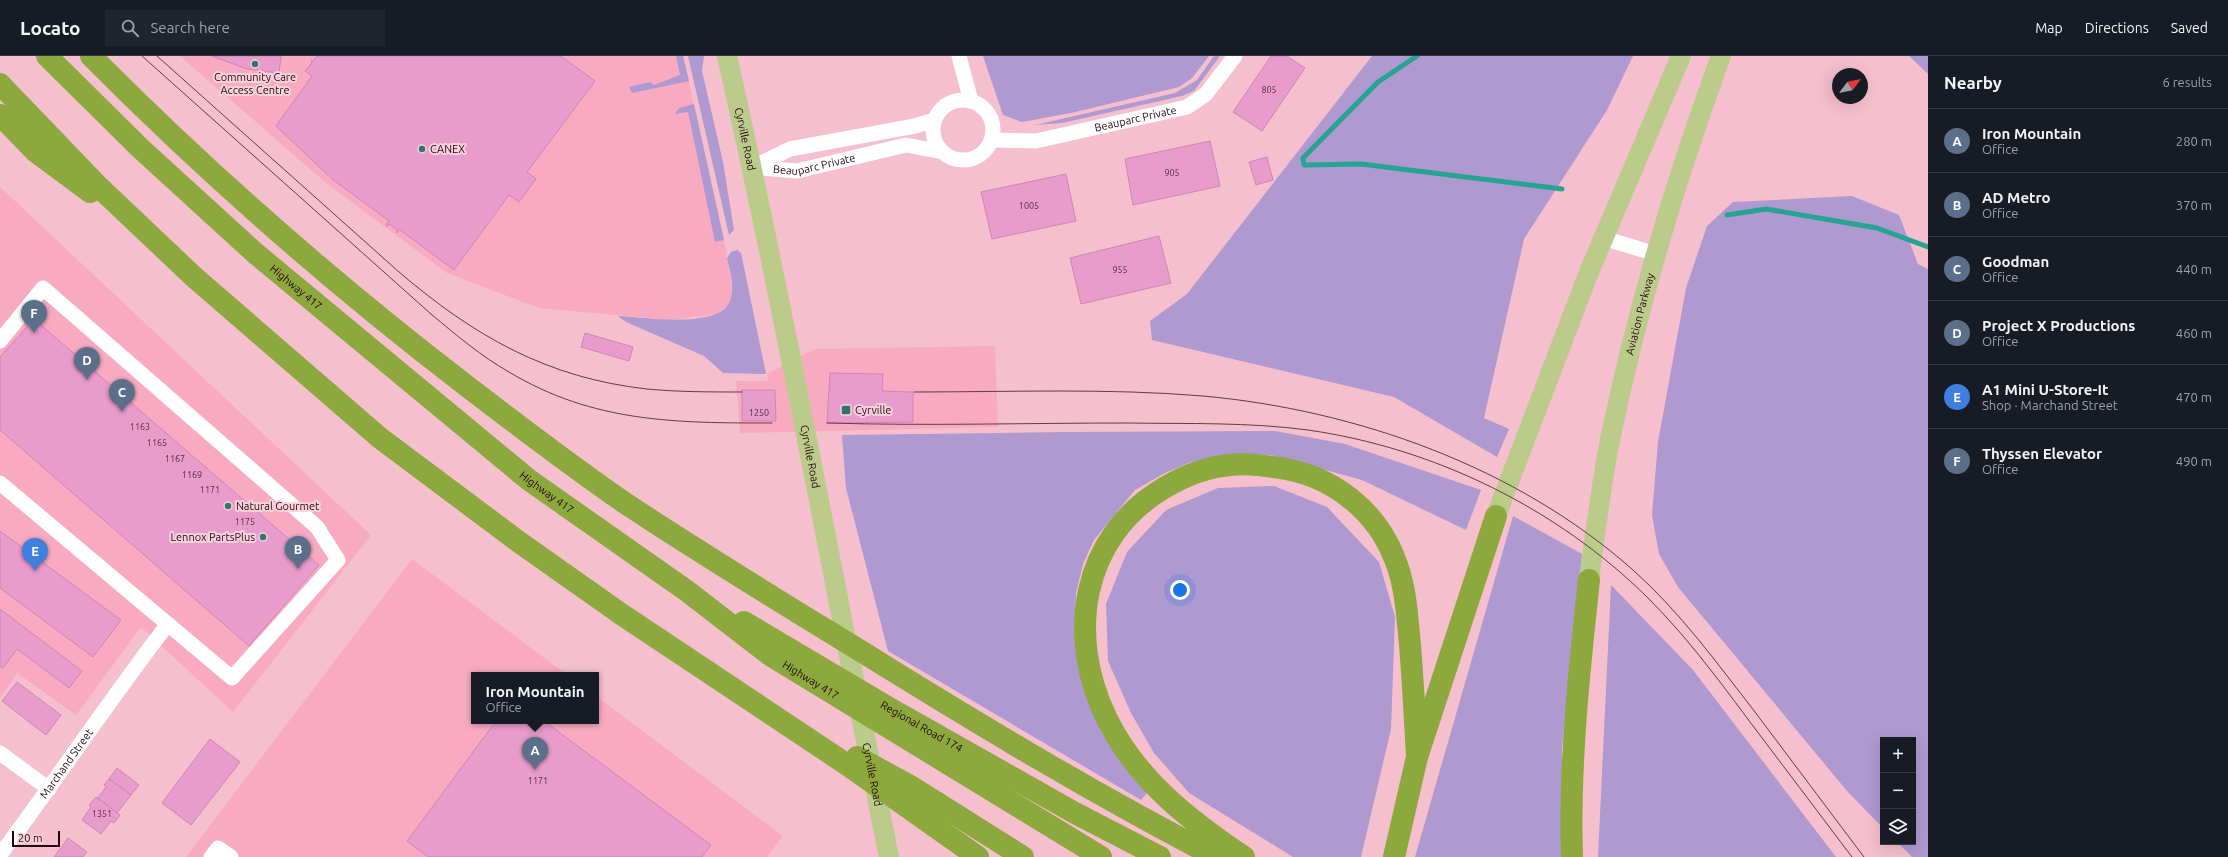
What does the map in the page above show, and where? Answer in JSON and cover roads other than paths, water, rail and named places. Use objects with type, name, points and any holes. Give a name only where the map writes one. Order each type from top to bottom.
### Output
[{"type":"highway","name":"Highway 417","points":[[47,56],[140,148],[255,253],[371,351],[529,480],[687,591],[770,655],[1101,857]]},
{"type":"highway","points":[[91,56],[149,114],[281,235],[391,328],[518,425],[623,502],[796,611],[1030,755],[1151,823],[1216,857]]},
{"type":"highway","points":[[0,84],[99,187],[205,287],[380,438],[519,542],[621,614],[765,709],[978,857]]},
{"type":"highway","points":[[0,115],[36,152],[156,241]]},
{"type":"highway","points":[[1244,857],[1191,819],[1157,789],[1128,756],[1098,698],[1086,656],[1085,614],[1087,595],[1106,544],[1128,515],[1144,501],[1174,482],[1210,468],[1228,465],[1247,464],[1291,470],[1315,476],[1334,486],[1353,500],[1370,518],[1394,556],[1403,583],[1409,634],[1417,757]]},
{"type":"highway","points":[[1395,852],[1417,757],[1496,516]]},
{"type":"highway","points":[[1572,857],[1572,769],[1580,664],[1589,580]]},
{"type":"highway","name":"Regional Road 174","points":[[687,591],[780,641],[889,708],[1075,813],[1160,857]]},
{"type":"highway","points":[[765,709],[912,787],[1023,857]]},
{"type":"main road","name":"Cyrville Road","points":[[727,56],[752,167],[793,373],[809,445],[888,856]]},
{"type":"main road","points":[[1496,516],[1603,238],[1681,56]]},
{"type":"main road","name":"Aviation Parkway","points":[[1589,580],[1612,432],[1656,254],[1688,146],[1721,56]]},
{"type":"street","points":[[959,56],[971,101]]},
{"type":"street","name":"Beauparc Private","points":[[991,140],[1036,141],[1187,107],[1206,94],[1234,56]]},
{"type":"street","points":[[961,100],[971,101],[983,108],[990,117],[993,128],[991,140],[985,150],[976,157],[965,160],[953,158],[943,152],[936,143],[933,132],[934,120],[940,110],[950,103],[961,100]]},
{"type":"street","name":"Beauparc Private","points":[[752,167],[790,149],[915,126],[934,120]]},
{"type":"street","name":"Beauparc Private","points":[[752,167],[797,171],[906,145],[943,152]]},
{"type":"street","points":[[1603,238],[1656,254]]},
{"type":"street","points":[[0,341],[43,288],[317,527],[338,560],[232,678],[0,483]]},
{"type":"street","name":"Marchand Street","points":[[0,855],[49,789],[131,672],[168,624]]},
{"type":"street","points":[[0,753],[49,789]]},
{"type":"street","points":[[211,857],[218,848],[231,857]]},
{"type":"waterway","points":[[1417,56],[1378,82],[1303,158],[1304,165],[1361,164],[1562,189]]},
{"type":"waterway","points":[[1727,215],[1766,209],[1877,228],[1928,247]]},
{"type":"tram line","points":[[142,56],[431,314],[479,352],[509,372],[541,389],[605,411],[637,417],[669,420],[772,423]]},
{"type":"tram line","points":[[157,56],[399,272],[455,316],[484,334],[544,364],[577,375],[611,383],[659,390],[742,392]]},
{"type":"tram line","points":[[914,392],[1131,392],[1203,396],[1261,403],[1319,415],[1376,430],[1432,450],[1487,473],[1539,501],[1588,534],[1633,570],[1667,603],[1755,712],[1864,857]]},
{"type":"tram line","points":[[827,423],[1128,423],[1218,424],[1286,427],[1355,439],[1401,451],[1447,467],[1491,487],[1534,510],[1574,536],[1612,566],[1648,598],[1712,671],[1852,857]]},
{"type":"place","name":"Community Care Access Centre","points":[[255,64]]},
{"type":"place","name":"CANEX","points":[[422,149]]},
{"type":"place","name":"Thyssen Elevator","points":[[34,333]]},
{"type":"place","name":"Project X Productions","points":[[87,380]]},
{"type":"place","name":"Cyrville","points":[[846,410]]},
{"type":"place","name":"Goodman","points":[[122,412]]},
{"type":"place","name":"Natural Gourmet","points":[[228,506]]},
{"type":"place","name":"Lennox PartsPlus","points":[[263,537]]},
{"type":"place","name":"AD Metro","points":[[298,569]]},
{"type":"place","name":"A1 Mini U-Store-It","points":[[35,571]]},
{"type":"place","name":"Iron Mountain","points":[[535,770]]}]
